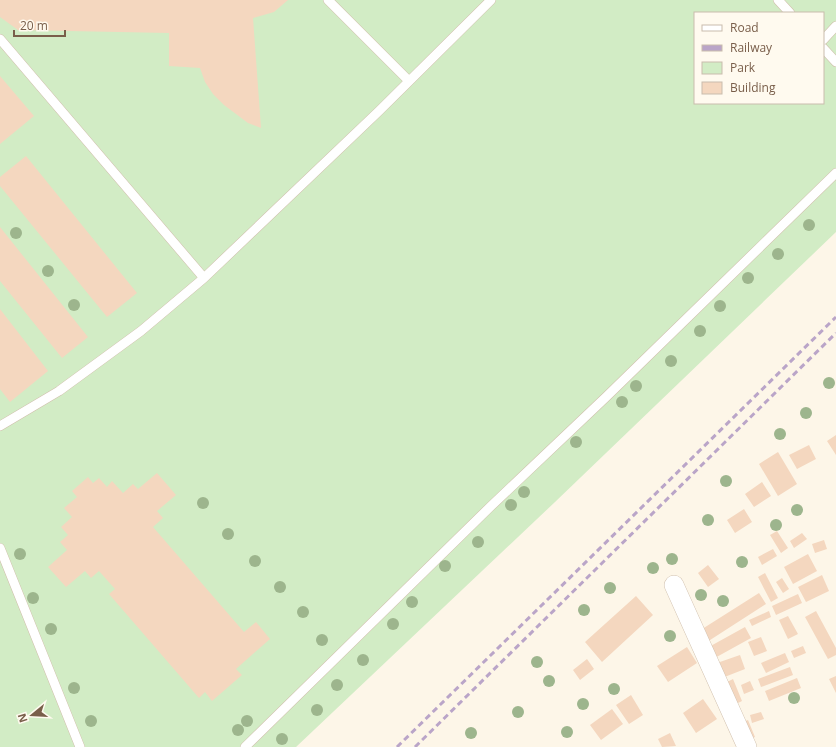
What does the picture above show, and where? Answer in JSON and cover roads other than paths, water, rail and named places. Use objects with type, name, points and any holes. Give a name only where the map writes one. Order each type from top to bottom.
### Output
[{"type":"street","points":[[674,585],[746,747]]},
{"type":"lane","points":[[328,0],[409,81]]},
{"type":"lane","points":[[0,426],[58,391],[141,332],[204,278],[409,81],[490,0]]},
{"type":"lane","points":[[778,0],[789,12]]},
{"type":"lane","points":[[824,39],[836,26]]},
{"type":"lane","points":[[0,39],[204,278]]},
{"type":"lane","points":[[824,49],[836,62]]},
{"type":"lane","points":[[245,747],[490,507],[606,397],[836,173]]},
{"type":"lane","points":[[0,548],[80,747]]},
{"type":"railway","points":[[397,747],[836,317]]},
{"type":"railway","points":[[415,747],[836,333]]}]
